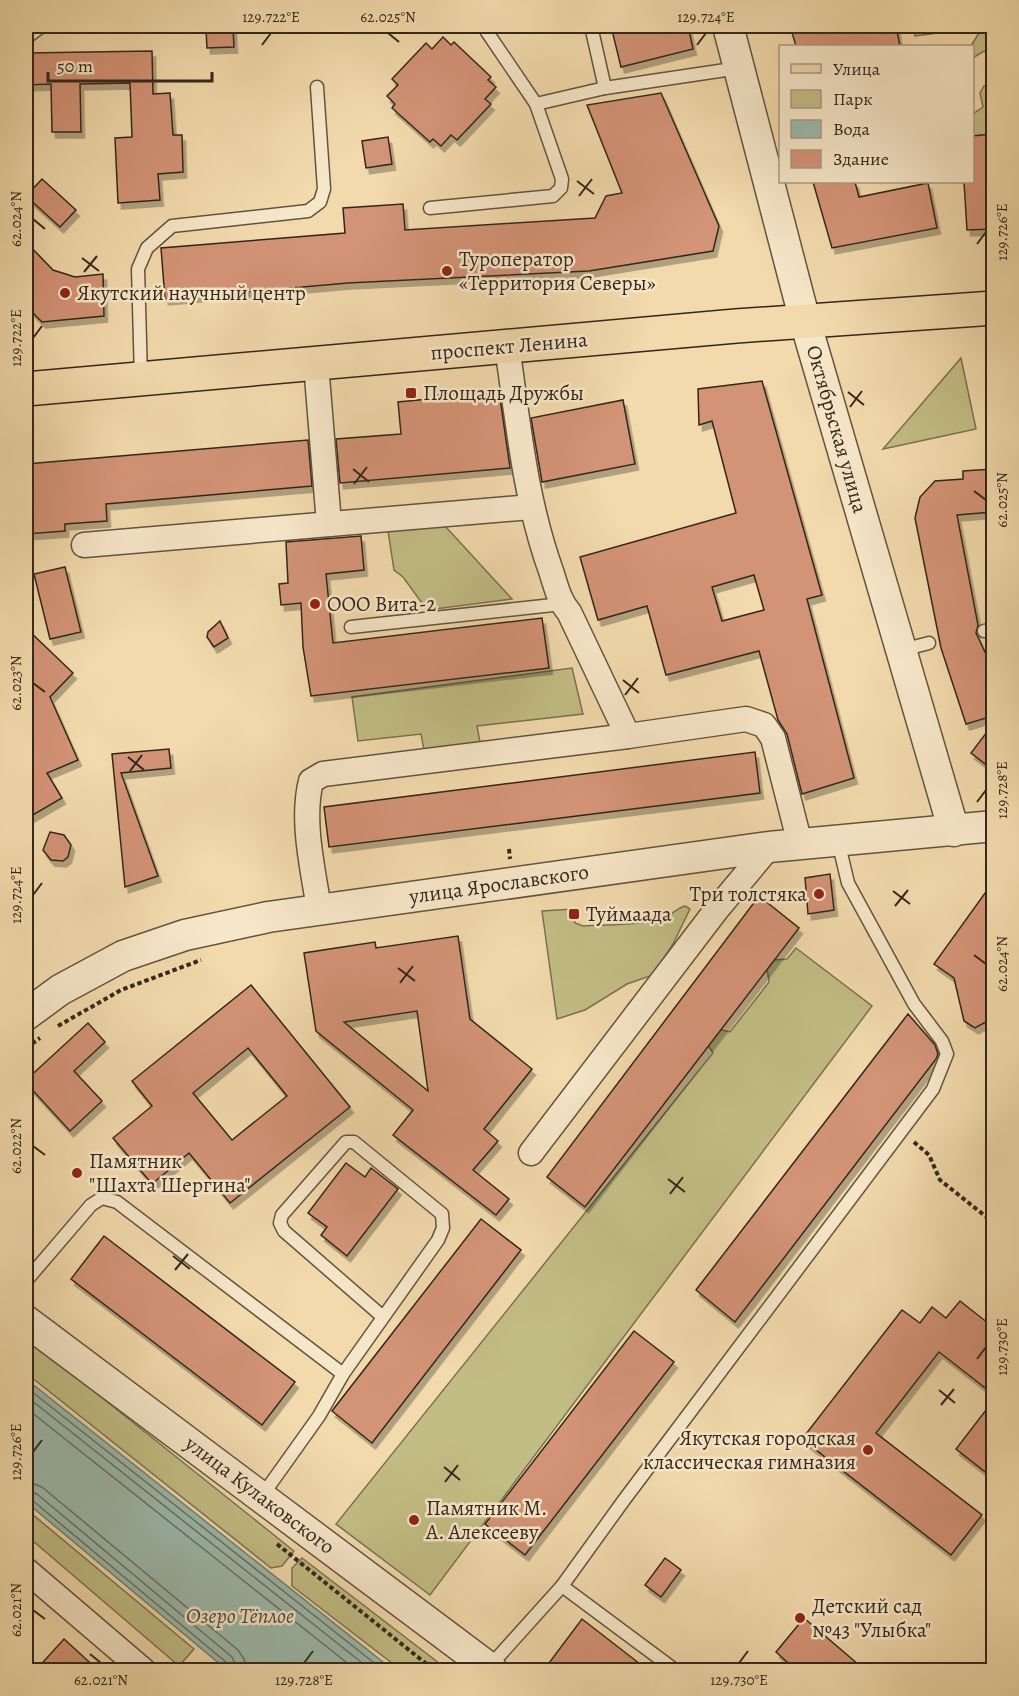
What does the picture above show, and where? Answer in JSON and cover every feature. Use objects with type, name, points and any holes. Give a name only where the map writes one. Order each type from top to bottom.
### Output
[{"type":"main road","name":"проспект Ленина","points":[[26,389],[805,321],[993,308]]},
{"type":"street","name":"Октябрьская улица","points":[[728,26],[805,321],[915,647],[954,831]]},
{"type":"street","points":[[507,346],[531,507],[562,604],[569,612],[628,736]]},
{"type":"street","points":[[316,364],[329,524]]},
{"type":"street","points":[[84,545],[531,507]]},
{"type":"street","points":[[319,909],[310,853],[307,796],[311,781],[323,774],[746,719],[764,725],[773,738],[800,844]]},
{"type":"street","name":"улица Ярославского","points":[[35,1025],[60,990],[123,956],[185,935],[319,909],[769,847],[993,826]]},
{"type":"street","points":[[531,1153],[717,909],[769,847]]},
{"type":"street","name":"улица Кулаковского","points":[[26,1321],[490,1669]]},
{"type":"street","points":[[26,1570],[143,1671]]},
{"type":"lane","points":[[26,38],[42,26]]},
{"type":"lane","points":[[430,208],[553,196],[561,188],[562,179],[536,104],[483,26]]},
{"type":"lane","points":[[591,26],[605,88]]},
{"type":"lane","points":[[536,104],[605,88],[740,68]]},
{"type":"lane","points":[[141,379],[138,269],[147,248],[172,226],[308,211],[320,202],[324,189],[316,87]]},
{"type":"lane","points":[[351,627],[562,604]]},
{"type":"lane","points":[[490,1669],[562,1586],[933,1089],[947,1054],[942,1041],[914,1004],[848,883],[838,841]]},
{"type":"lane","points":[[262,1496],[319,1416],[342,1374],[383,1317],[438,1240],[443,1228],[442,1214],[354,1142],[346,1142],[282,1215],[280,1223],[284,1231],[383,1317]]},
{"type":"lane","points":[[26,1281],[91,1205],[102,1198],[117,1202],[342,1374]]},
{"type":"lane","points":[[562,1586],[675,1671]]},
{"type":"path","points":[[26,327],[28,330],[26,335]]},
{"type":"path","points":[[54,1029],[121,990],[209,956]]},
{"type":"path","points":[[26,1048],[35,1025]]},
{"type":"path","points":[[901,1131],[929,1155],[940,1180],[993,1223]]},
{"type":"green space","points":[[914,26],[994,26],[915,36]]},
{"type":"green space","points":[[993,32],[993,56],[984,51],[974,57],[974,45],[972,45],[979,33]]},
{"type":"green space","points":[[984,86],[993,86],[993,134],[974,136],[974,113],[983,107],[980,93]]},
{"type":"green space","points":[[961,358],[976,429],[883,449]]},
{"type":"green space","points":[[445,526],[512,599],[427,610],[403,577],[394,570],[388,531]]},
{"type":"green space","points":[[572,668],[583,714],[477,726],[480,742],[424,750],[421,734],[358,741],[352,697]]},
{"type":"green space","points":[[685,906],[690,909],[673,944],[653,975],[627,984],[585,1010],[557,1019],[542,911],[573,909],[575,923],[583,926],[645,922],[665,917]]},
{"type":"green space","points":[[796,948],[872,1006],[430,1595],[336,1524],[713,1053],[708,1045],[718,1029],[730,1032],[769,982],[767,968],[773,960],[787,959]]},
{"type":"green space","points":[[26,1337],[294,1551],[282,1566],[271,1568],[26,1373]]},
{"type":"green space","points":[[26,1509],[194,1649],[179,1666],[26,1535]]},
{"type":"green space","points":[[302,1558],[448,1670],[401,1670],[292,1586],[292,1568]]},
{"type":"water","name":"Озеро Тёплое","points":[[26,1379],[393,1670],[227,1670],[26,1502]]},
{"type":"building","points":[[611,26],[688,26],[693,49],[621,67]]},
{"type":"building","points":[[790,26],[896,26],[900,45],[796,45]]},
{"type":"building","points":[[233,28],[234,47],[207,48],[206,30]]},
{"type":"building","points":[[443,37],[451,45],[454,42],[491,77],[488,80],[496,87],[485,99],[491,104],[457,140],[451,135],[441,146],[433,139],[430,142],[392,108],[395,104],[387,96],[398,85],[392,79],[426,43],[432,49]]},
{"type":"building","points":[[152,51],[153,94],[170,93],[173,135],[182,135],[183,172],[158,174],[160,200],[118,203],[115,138],[132,137],[130,83],[80,84],[81,132],[52,132],[51,84],[26,85],[26,53]]},
{"type":"building","points":[[661,93],[719,226],[713,251],[589,271],[348,283],[165,299],[161,248],[345,233],[343,208],[403,204],[405,230],[595,218],[606,196],[622,193],[587,105]]},
{"type":"building","points":[[993,134],[993,229],[967,230],[964,183],[974,183],[974,136]]},
{"type":"building","points":[[388,137],[392,164],[366,168],[362,141]]},
{"type":"building","points":[[42,179],[76,210],[60,227],[26,196]]},
{"type":"building","points":[[813,183],[855,183],[859,197],[928,183],[937,228],[832,248]]},
{"type":"building","name":"Якутский научный центр","points":[[26,242],[53,270],[75,277],[103,274],[104,316],[42,322],[26,306]]},
{"type":"building","points":[[762,381],[822,595],[807,599],[854,778],[802,794],[787,734],[778,720],[759,651],[666,675],[647,606],[598,620],[580,557],[736,513],[712,421],[699,425],[698,389]],"holes":[[[754,575],[764,610],[722,621],[712,587]]]},
{"type":"building","points":[[499,391],[510,468],[340,483],[336,439],[401,434],[398,402],[439,398],[438,395]]},
{"type":"building","points":[[623,400],[635,464],[542,482],[531,418]]},
{"type":"building","points":[[308,440],[312,486],[106,504],[107,521],[65,524],[65,531],[26,534],[26,464]]},
{"type":"building","points":[[993,469],[993,512],[957,515],[978,625],[976,633],[993,669],[993,716],[966,724],[941,648],[915,518],[920,497],[935,481],[963,479],[963,471]]},
{"type":"building","points":[[361,536],[364,570],[326,574],[333,643],[542,618],[549,668],[311,696],[303,647],[301,603],[281,605],[279,584],[288,583],[286,542]]},
{"type":"building","points":[[65,567],[81,632],[50,639],[34,574]]},
{"type":"building","points":[[220,621],[228,638],[214,647],[207,637],[208,632]]},
{"type":"building","points":[[26,628],[73,673],[50,697],[78,760],[47,773],[62,798],[26,819]]},
{"type":"building","points":[[993,724],[993,770],[971,753]]},
{"type":"building","points":[[169,749],[171,768],[121,773],[158,876],[125,887],[112,754]]},
{"type":"building","points":[[755,752],[760,793],[329,847],[324,807]]},
{"type":"building","points":[[50,832],[64,835],[71,845],[68,857],[63,861],[51,860],[43,850]]},
{"type":"building","name":"Три толстяка","points":[[830,874],[834,910],[808,914],[805,878]]},
{"type":"building","points":[[993,882],[993,1018],[975,1028],[964,1021],[954,978],[934,964]]},
{"type":"building","points":[[759,896],[799,928],[585,1207],[547,1177]]},
{"type":"building","points":[[458,936],[470,1019],[532,1069],[484,1129],[498,1141],[473,1170],[509,1199],[496,1215],[393,1135],[413,1110],[316,1031],[304,953],[375,942],[376,948]],"holes":[[[417,1011],[428,1091],[344,1022]]]},
{"type":"building","points":[[251,985],[350,1107],[230,1203],[189,1153],[152,1184],[113,1138],[152,1106],[132,1081]],"holes":[[[248,1048],[287,1096],[232,1140],[193,1093]]]},
{"type":"building","points":[[908,1014],[935,1045],[938,1054],[936,1059],[735,1322],[696,1290]]},
{"type":"building","points":[[88,1023],[105,1042],[74,1071],[102,1101],[70,1131],[26,1083],[26,1080]]},
{"type":"building","points":[[346,1163],[365,1177],[371,1168],[398,1189],[347,1256],[321,1235],[327,1227],[308,1213]]},
{"type":"building","points":[[481,1219],[521,1250],[372,1443],[332,1411]]},
{"type":"building","points":[[104,1236],[295,1382],[262,1425],[71,1279]]},
{"type":"building","points":[[960,1301],[993,1327],[993,1394],[939,1352],[876,1433],[982,1515],[951,1555],[802,1439],[902,1310],[920,1323],[932,1307],[946,1318]]},
{"type":"building","points":[[634,1331],[674,1362],[525,1555],[485,1524]]},
{"type":"building","points":[[993,1401],[993,1478],[956,1449]]},
{"type":"building","points":[[665,1558],[681,1570],[661,1597],[645,1585]]},
{"type":"building","points":[[804,1618],[866,1671],[797,1671],[776,1652]]},
{"type":"building","points":[[582,1619],[649,1671],[543,1671]]},
{"type":"building","points":[[64,1639],[99,1671],[35,1671]]},
{"type":"place","name":"Туроператор «Территория Северы»","points":[[447,271]]},
{"type":"place","name":"Якутский научный центр","points":[[65,293]]},
{"type":"place","name":"Площадь Дружбы","points":[[411,393]]},
{"type":"place","name":"ООО Вита-2","points":[[315,604]]},
{"type":"place","name":"Три толстяка","points":[[819,894]]},
{"type":"place","name":"Туймаада","points":[[574,914]]},
{"type":"place","name":"Памятник \"Шахта Шергина\"","points":[[77,1173]]},
{"type":"place","name":"Якутская городская классическая гимназия","points":[[868,1450]]},
{"type":"place","name":"Памятник М. А. Алексееву","points":[[414,1520]]},
{"type":"place","name":"Детский сад №43 \"Улыбка\"","points":[[800,1618]]}]
